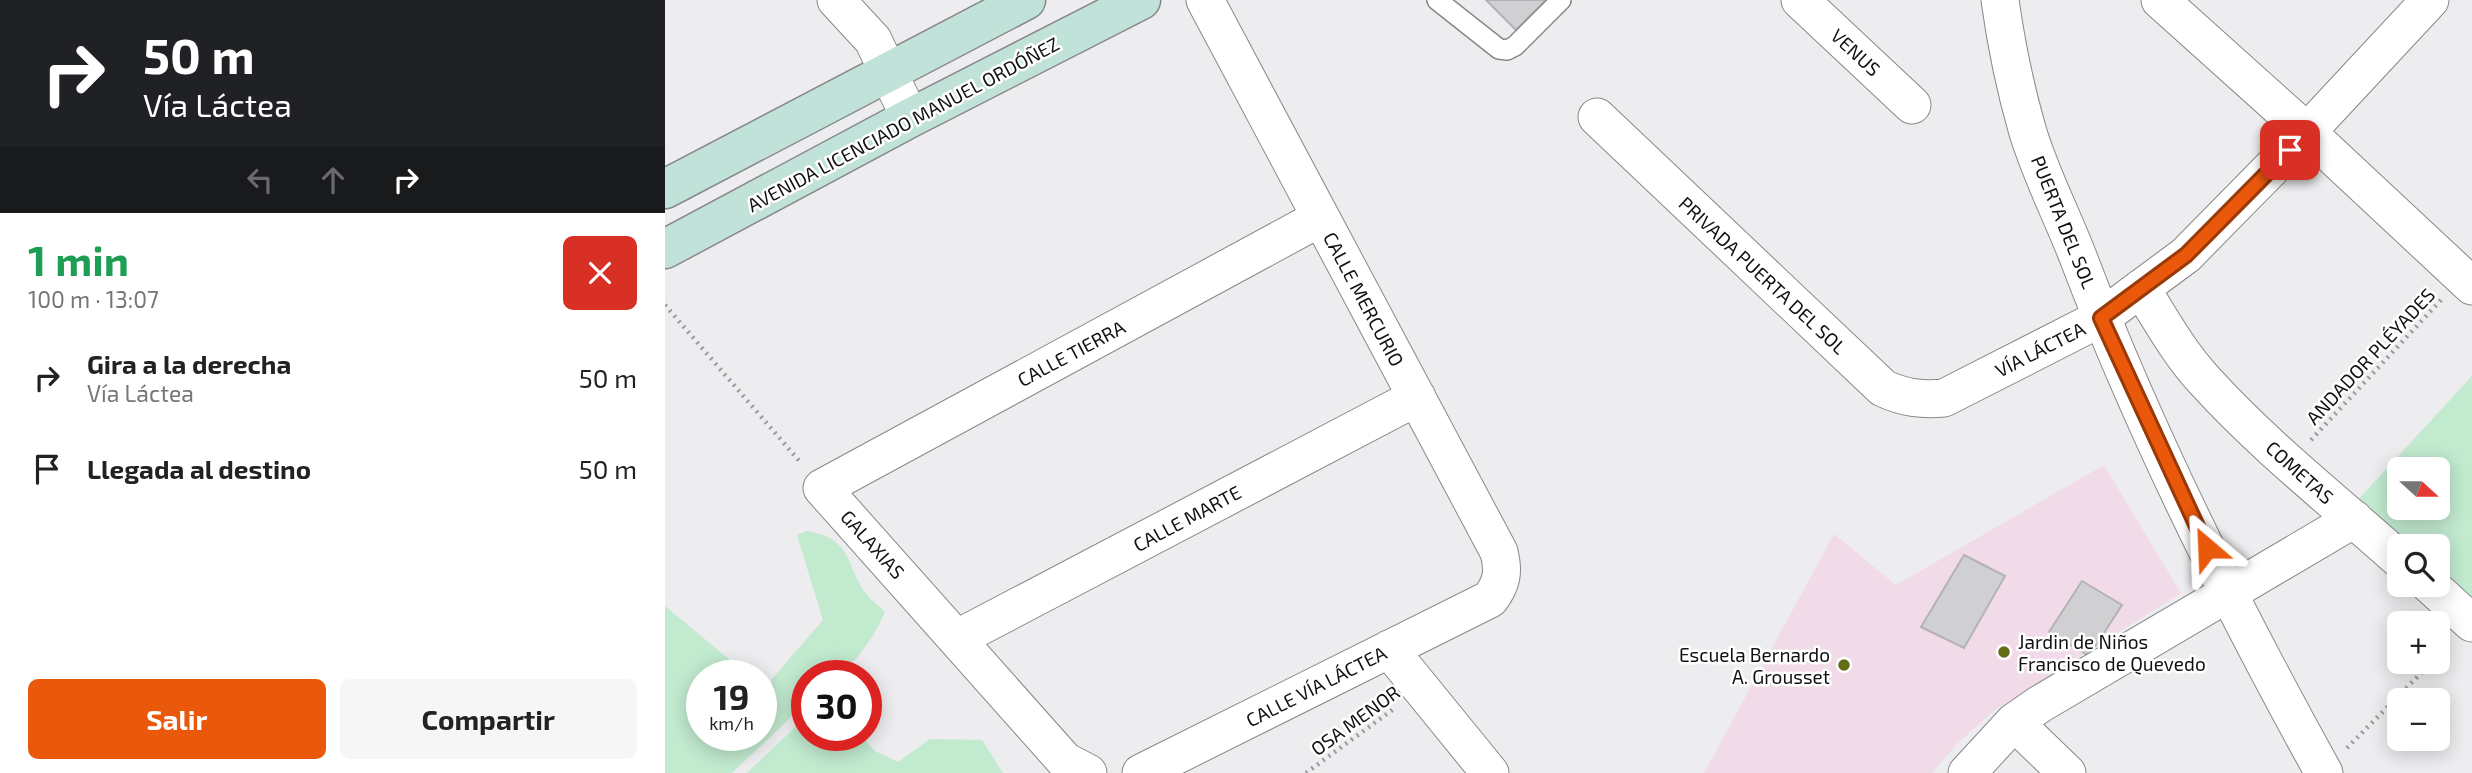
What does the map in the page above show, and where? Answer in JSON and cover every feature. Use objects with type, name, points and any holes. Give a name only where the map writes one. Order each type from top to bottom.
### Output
[{"type":"main road","points":[[666,186],[1026,0]]},
{"type":"main road","name":"AVENIDA LICENCIADO MANUEL ORDÓÑEZ","points":[[665,249],[909,118],[1141,0]]},
{"type":"street","points":[[836,0],[873,40],[909,118]]},
{"type":"street","name":"CALLE MERCURIO","points":[[1205,0],[1499,552],[1503,567],[1502,579],[1490,599]]},
{"type":"street","name":"VENUS","points":[[1800,0],[1912,104]]},
{"type":"street","name":"PUERTA DEL SOL","points":[[2000,0],[2028,131],[2101,318],[2229,594],[2324,773]]},
{"type":"street","points":[[2160,0],[2307,132],[2467,282]]},
{"type":"street","name":"VÍA LÁCTEA","points":[[1944,398],[2101,318],[2186,255],[2307,132],[2430,0]]},
{"type":"street","name":"PRIVADA PUERTA DEL SOL","points":[[1597,117],[1883,388],[1901,396],[1924,400],[1944,398]]},
{"type":"street","name":"CALLE TIERRA","points":[[822,488],[1320,218]]},
{"type":"street","name":"COMETAS","points":[[2141,288],[2179,350],[2205,381],[2289,464],[2387,548]]},
{"type":"street","name":"CALLE MARTE","points":[[958,638],[1417,397]]},
{"type":"street","name":"GALAXIAS","points":[[822,488],[1065,761],[1088,773]]},
{"type":"street","points":[[1967,773],[2014,722],[2040,704],[2354,519]]},
{"type":"street","points":[[2443,597],[2472,623]]},
{"type":"street","name":"CALLE VÍA LÁCTEA","points":[[1141,773],[1490,599]]},
{"type":"street","points":[[1389,649],[1490,773]]},
{"type":"street","points":[[2014,722],[2067,773]]},
{"type":"lane","points":[[1437,0],[1499,49],[1507,50],[1515,46],[1561,0]]},
{"type":"path","name":"ANDADOR PLÉYADES","points":[[2289,464],[2467,282]]},
{"type":"path","points":[[665,305],[822,488]]},
{"type":"path","points":[[2324,773],[2421,674]]},
{"type":"path","name":"OSA MENOR","points":[[1306,773],[1421,689]]},
{"type":"shaded area","points":[[2104,465],[2181,593],[1992,712],[1956,745],[1932,773],[1704,773],[1834,534],[1896,585]]},
{"type":"green space","points":[[2472,376],[2472,608],[2450,588],[2450,534],[2388,534],[2354,504],[2387,468],[2387,520],[2450,520],[2450,457],[2397,457]]},
{"type":"green space","points":[[807,531],[821,534],[839,544],[864,591],[885,612],[855,660],[791,660],[791,717],[777,730],[777,673],[823,620],[797,535]]},
{"type":"green space","points":[[665,606],[730,660],[686,660],[686,751],[755,751],[732,773],[665,773]]},
{"type":"green space","points":[[791,731],[791,751],[875,751],[898,762],[930,739],[982,740],[1003,773],[747,773],[770,751],[777,751],[777,744]]},
{"type":"building","points":[[1486,0],[1546,0],[1516,30]]},
{"type":"building","points":[[1964,555],[2005,576],[1964,648],[1921,627]]},
{"type":"building","points":[[2082,581],[2122,605],[2089,656],[2049,632]]},
{"type":"place","name":"Jardin de Niños Francisco de Quevedo","points":[[2004,652]]},
{"type":"place","name":"Escuela Bernardo A. Grousset","points":[[1844,665]]},
{"type":"route","points":[[2207,548],[2101,318],[2186,255],[2290,150]]}]
